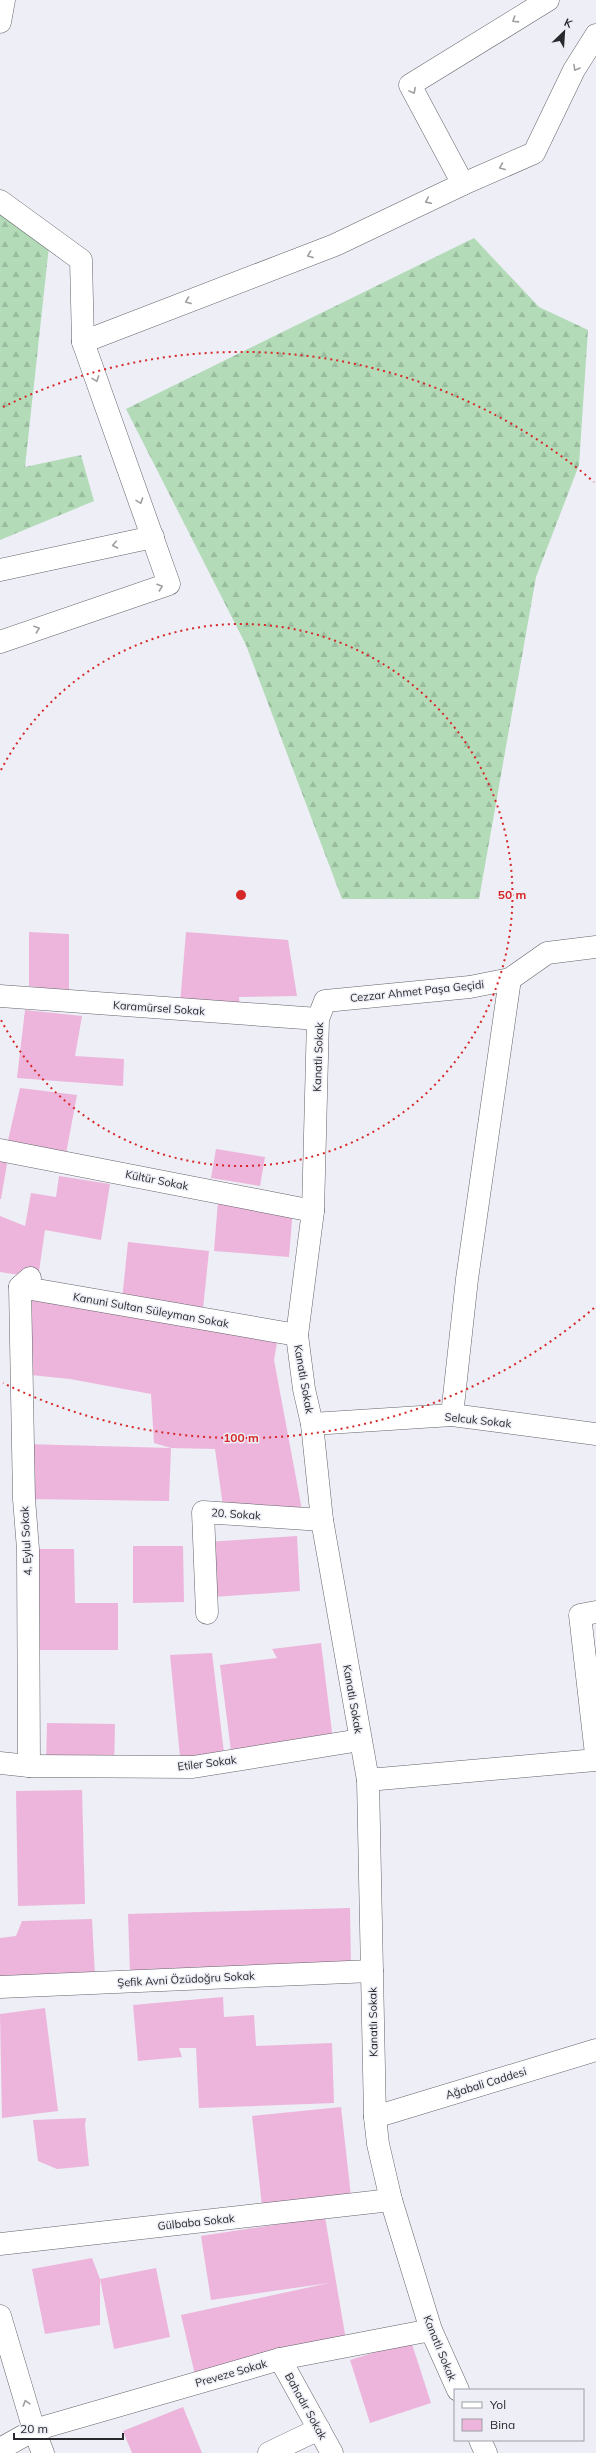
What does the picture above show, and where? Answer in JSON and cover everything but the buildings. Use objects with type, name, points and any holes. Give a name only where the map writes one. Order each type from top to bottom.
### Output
[{"type":"street","points":[[0,22],[4,0]]},
{"type":"street","points":[[463,184],[410,85],[548,0]]},
{"type":"street","points":[[83,342],[335,245],[463,184],[534,154],[574,70],[596,35]]},
{"type":"street","points":[[0,201],[81,260],[83,342],[169,584],[0,642]]},
{"type":"street","points":[[0,570],[153,537]]},
{"type":"street","name":"Cezzar Ahmet Paşa Geçidi","points":[[322,1010],[470,987],[510,979],[547,953],[596,947]]},
{"type":"street","points":[[452,1415],[468,1278],[510,979]]},
{"type":"street","name":"Karamürsel Sokak","points":[[0,996],[322,1010]]},
{"type":"street","name":"Kanatlı Sokak","points":[[322,1010],[314,1211],[297,1335],[304,1389],[312,1424],[322,1520],[368,1780],[375,2117],[378,2144],[391,2200],[431,2330],[458,2389]]},
{"type":"street","name":"Kültür Sokak","points":[[0,1150],[314,1211]]},
{"type":"street","name":"Kanuni Sultan Süleyman Sokak","points":[[25,1282],[297,1335]]},
{"type":"street","name":"4. Eylul Sokak","points":[[25,1282],[24,1499],[28,1549],[29,1766]]},
{"type":"street","name":"Selcuk Sokak","points":[[312,1424],[452,1415],[596,1434]]},
{"type":"street","name":"20. Sokak","points":[[207,1613],[203,1512],[322,1520]]},
{"type":"street","points":[[596,1612],[580,1615],[596,1754]]},
{"type":"street","name":"Etiler Sokak","points":[[29,1766],[193,1767],[360,1740]]},
{"type":"street","points":[[368,1780],[596,1760]]},
{"type":"street","points":[[0,1763],[29,1766]]},
{"type":"street","name":"Şefik Avni Özüdoğru Sokak","points":[[0,1987],[372,1971]]},
{"type":"street","name":"Ağabali Caddesi","points":[[375,2117],[596,2050]]},
{"type":"street","name":"Gülbaba Sokak","points":[[0,2244],[391,2200]]},
{"type":"street","points":[[0,2316],[34,2430],[43,2453]]},
{"type":"street","name":"Preveze Sokak","points":[[0,2449],[34,2430],[280,2359],[431,2330]]},
{"type":"street","name":"Bahadır Sokak","points":[[280,2359],[332,2453]]},
{"type":"street","points":[[269,2453],[319,2429]]},
{"type":"street","points":[[480,2441],[486,2453]]},
{"type":"green space","points":[[0,213],[50,237],[25,467],[81,455],[94,501],[0,540]]},
{"type":"green space","points":[[474,238],[539,307],[588,330],[579,465],[536,577],[479,899],[342,899],[246,645],[126,409]]}]
